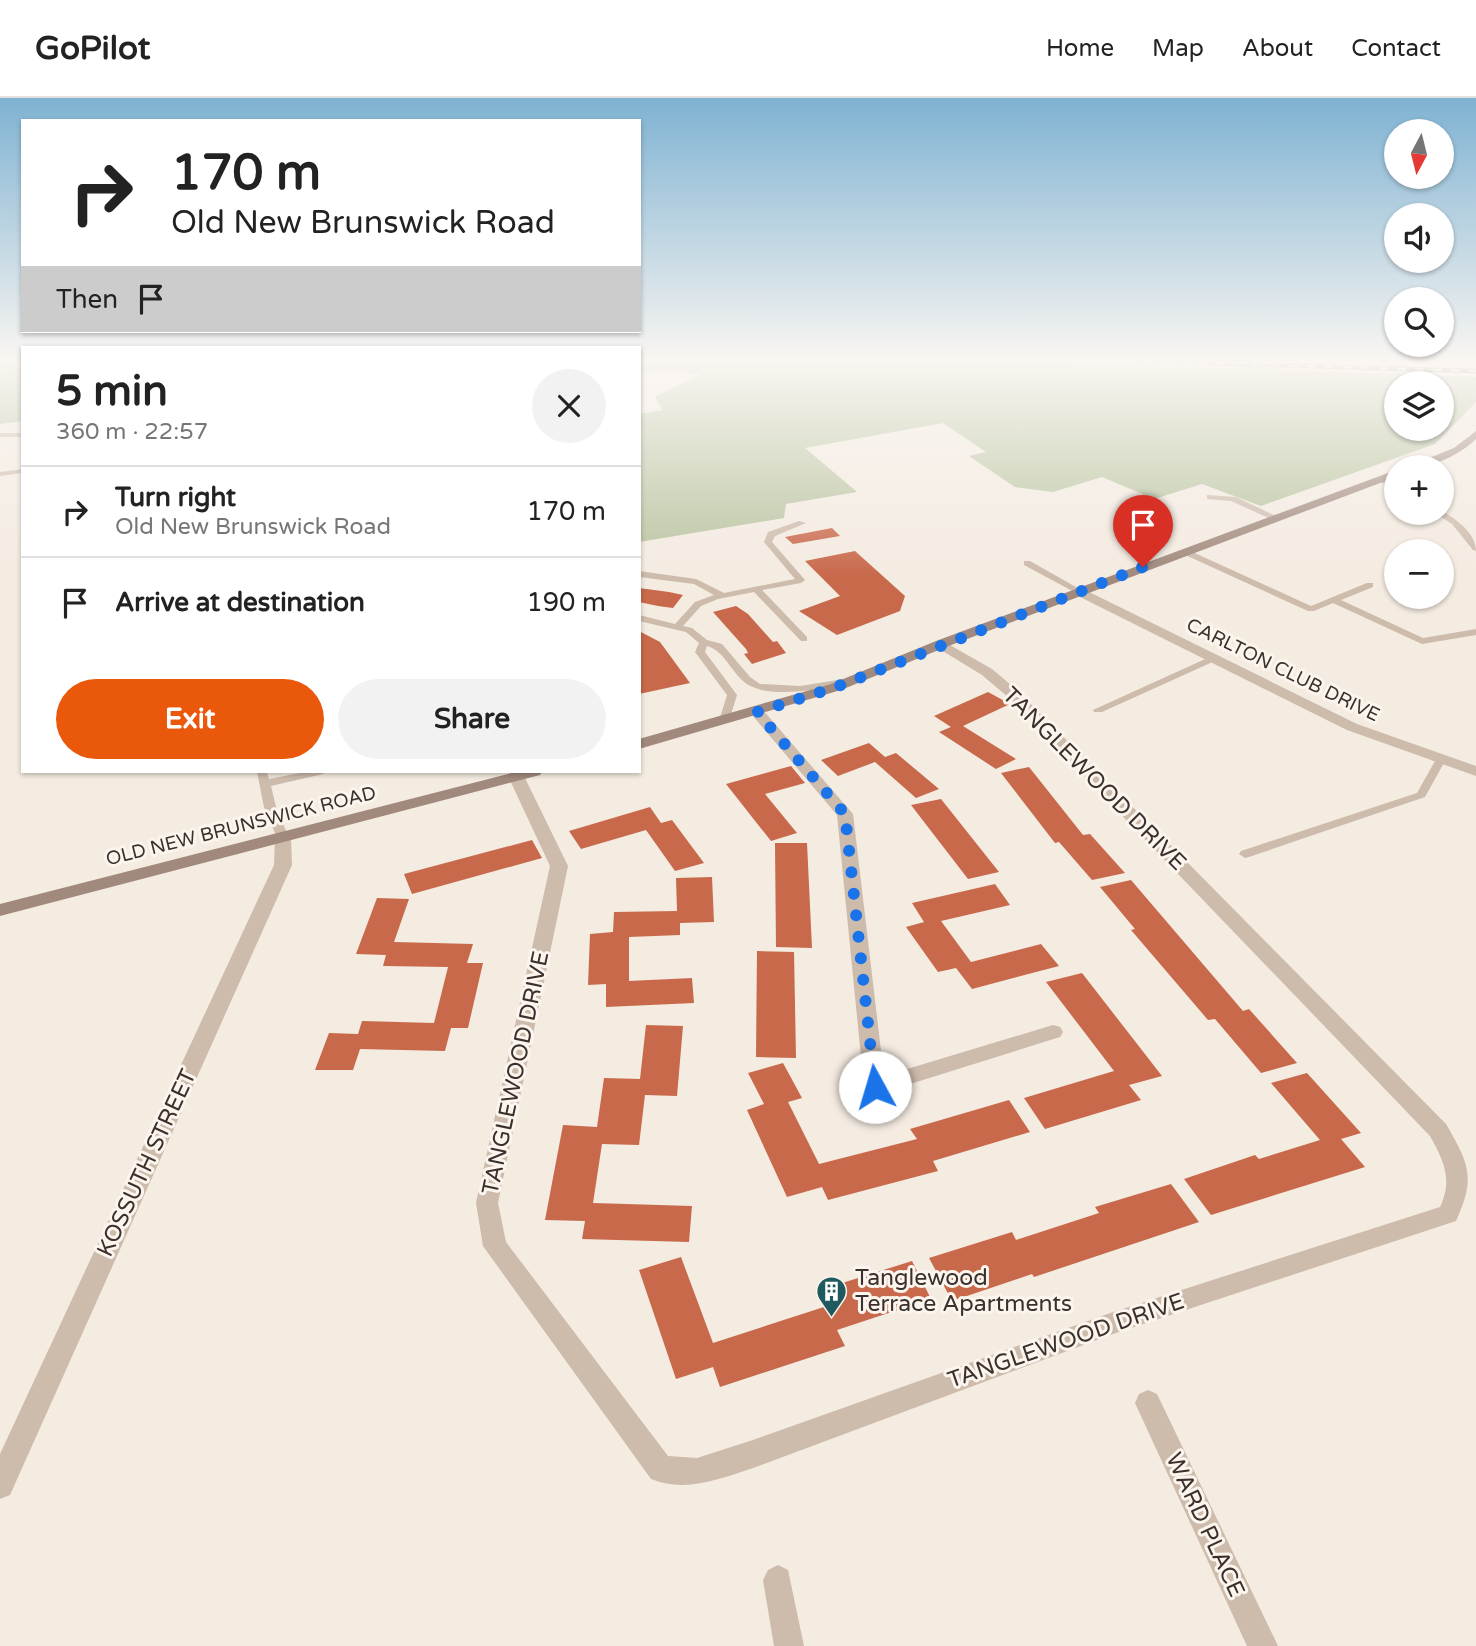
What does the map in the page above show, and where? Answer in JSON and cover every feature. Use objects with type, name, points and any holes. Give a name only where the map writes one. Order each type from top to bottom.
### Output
[{"type":"main road","points":[[1444,455],[1458,450],[1476,434]]},
{"type":"main road","points":[[1458,450],[1476,456]]},
{"type":"main road","points":[[641,743],[757,712],[851,681],[941,643],[1384,478]]},
{"type":"main road","name":"OLD NEW BRUNSWICK ROAD","points":[[0,910],[525,774]]},
{"type":"street","name":"CARLTON CLUB DRIVE","points":[[1079,591],[1352,727],[1440,761],[1476,771]]},
{"type":"street","name":"TANGLEWOOD DRIVE","points":[[525,774],[559,866],[487,1203],[495,1246],[661,1469],[697,1472],[753,1454],[1113,1323],[1448,1214],[1461,1191],[1456,1163],[1438,1130],[1013,694],[987,672],[941,643]]},
{"type":"street","points":[[757,712],[845,814],[875,1087],[1053,1032]]},
{"type":"street","name":"KOSSUTH STREET","points":[[0,1485],[283,865],[283,838]]},
{"type":"street","name":"WARD PLACE","points":[[1148,1403],[1263,1646]]},
{"type":"street","points":[[778,1580],[789,1646]]},
{"type":"lane","points":[[0,435],[21,435]]},
{"type":"lane","points":[[0,474],[21,470]]},
{"type":"lane","points":[[1210,497],[1233,499],[1276,518]]},
{"type":"lane","points":[[678,626],[698,604],[722,596],[801,580],[768,542],[771,534],[802,523]]},
{"type":"lane","points":[[1454,523],[1463,529],[1471,545],[1476,548]]},
{"type":"lane","points":[[1186,551],[1311,609],[1370,585]]},
{"type":"lane","points":[[1027,563],[1079,591]]},
{"type":"lane","points":[[641,574],[696,582],[722,596]]},
{"type":"lane","points":[[756,589],[804,639]]},
{"type":"lane","points":[[1333,600],[1422,641],[1476,632]]},
{"type":"lane","points":[[641,618],[689,629],[704,642],[719,646],[746,680],[757,687],[800,689],[851,681]]},
{"type":"lane","points":[[704,642],[700,652],[732,695],[724,721]]},
{"type":"lane","points":[[1098,710],[1214,658]]},
{"type":"lane","points":[[1245,854],[1421,795],[1440,761]]},
{"type":"lane","points":[[283,838],[263,778],[310,773]]},
{"type":"green space","points":[[641,432],[892,432],[805,448],[857,492],[786,504],[784,518],[641,542]]},
{"type":"green space","points":[[957,432],[1384,432],[1384,441],[1438,441],[1404,455],[1384,455],[1384,462],[1261,506],[1202,484],[1154,499],[1102,477],[1053,492],[1015,487],[969,456],[986,452]]},
{"type":"building","points":[[832,528],[840,536],[793,544],[785,537]]},
{"type":"building","points":[[855,551],[905,596],[900,611],[837,635],[799,611],[840,596],[805,561]]},
{"type":"building","points":[[641,588],[683,595],[673,608],[641,602]]},
{"type":"building","points":[[736,606],[748,614],[773,642],[777,641],[786,653],[752,664],[744,654],[748,653],[746,649],[713,612]]},
{"type":"building","points":[[641,632],[660,642],[690,683],[641,694]]},
{"type":"building","points":[[988,692],[1010,704],[963,726],[1016,759],[996,769],[939,732],[951,727],[934,716]]},
{"type":"building","points":[[869,743],[885,757],[896,753],[939,789],[916,798],[875,762],[838,776],[821,760]]},
{"type":"building","points":[[791,766],[805,783],[765,794],[797,833],[771,841],[726,784]]},
{"type":"building","points":[[1029,767],[1083,835],[1090,834],[1125,873],[1092,880],[1059,842],[1055,843],[1001,773]]},
{"type":"building","points":[[941,799],[999,872],[968,879],[911,805]]},
{"type":"building","points":[[650,807],[661,823],[672,820],[704,863],[675,871],[646,830],[581,849],[569,831]]},
{"type":"building","points":[[532,840],[542,858],[412,894],[404,874]]},
{"type":"building","points":[[775,843],[807,843],[812,948],[776,947]]},
{"type":"building","points":[[712,877],[714,922],[680,923],[680,935],[629,937],[629,981],[692,978],[694,1003],[606,1007],[606,984],[588,985],[590,934],[613,932],[614,912],[677,911],[676,878]]},
{"type":"building","points":[[1131,880],[1243,1011],[1249,1009],[1297,1063],[1261,1073],[1215,1019],[1208,1020],[1131,930],[1135,929],[1100,887]]},
{"type":"building","points":[[995,884],[1010,905],[941,921],[971,962],[1041,944],[1059,966],[972,989],[956,968],[938,972],[906,927],[924,922],[912,903]]},
{"type":"building","points":[[377,898],[409,899],[394,942],[473,944],[467,963],[483,963],[468,1028],[451,1028],[445,1051],[360,1049],[353,1070],[315,1070],[329,1033],[358,1034],[362,1021],[434,1023],[448,967],[383,966],[386,955],[356,954]]},
{"type":"building","points":[[757,951],[794,952],[796,1058],[756,1057]]},
{"type":"building","points":[[1082,973],[1162,1076],[1129,1085],[1141,1100],[1045,1129],[1024,1098],[1114,1071],[1046,982]]},
{"type":"building","points":[[646,1025],[683,1026],[677,1096],[645,1095],[639,1145],[602,1144],[593,1203],[692,1206],[689,1242],[582,1239],[585,1221],[545,1220],[563,1125],[597,1127],[604,1078],[640,1079]]},
{"type":"building","points":[[783,1063],[802,1098],[788,1102],[819,1164],[917,1139],[910,1129],[1009,1100],[1030,1132],[933,1161],[938,1171],[828,1200],[822,1187],[787,1197],[747,1110],[764,1104],[748,1073]]},
{"type":"building","points":[[1307,1073],[1361,1133],[1341,1139],[1365,1167],[1211,1215],[1184,1179],[1255,1155],[1259,1159],[1320,1140],[1271,1083]]},
{"type":"building","name":"Tanglewood Terrace Apartments","points":[[1171,1184],[1199,1222],[1034,1277],[1032,1274],[952,1301],[929,1258],[1012,1232],[1016,1240],[1099,1213],[1095,1207]]},
{"type":"building","name":"Tanglewood Terrace Apartments","points":[[681,1257],[713,1343],[827,1306],[820,1290],[912,1261],[931,1299],[837,1330],[845,1346],[720,1387],[713,1367],[676,1379],[639,1270]]},
{"type":"place","name":"Tanglewood Terrace Apartments","points":[[832,1318]]},
{"type":"route","points":[[875,1087],[845,814],[757,712],[836,687],[941,643],[1143,567]]}]
